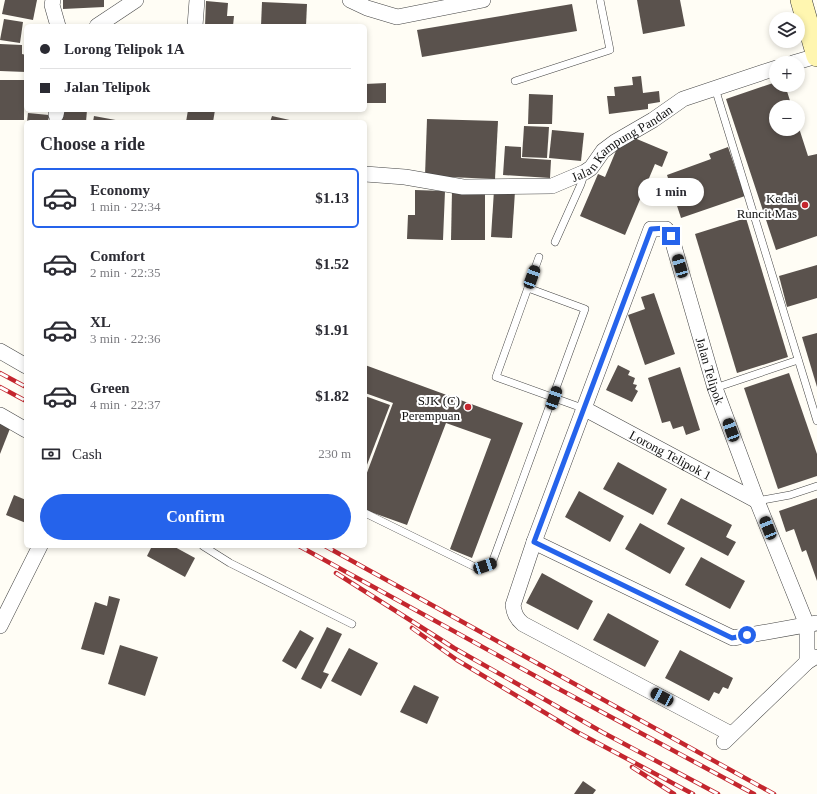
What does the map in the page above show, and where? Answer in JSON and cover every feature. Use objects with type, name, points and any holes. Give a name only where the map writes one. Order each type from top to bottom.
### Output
[{"type":"main road","points":[[801,0],[817,56]]},
{"type":"street","points":[[53,0],[52,6],[57,24]]},
{"type":"street","points":[[100,24],[136,0]]},
{"type":"street","points":[[195,24],[198,0]]},
{"type":"street","points":[[350,0],[367,8],[397,17],[483,0]]},
{"type":"street","points":[[805,60],[817,56]]},
{"type":"street","name":"Jalan Kampung Pandan","points":[[367,174],[405,178],[463,187],[552,186],[591,168],[603,151],[615,142],[653,120],[676,102],[694,94],[769,70]]},
{"type":"street","name":"Jalan Telipok","points":[[585,408],[651,229],[666,228],[671,236],[715,388],[757,501],[812,624],[812,658]]},
{"type":"street","points":[[0,351],[24,365]]},
{"type":"street","points":[[585,408],[534,542],[513,605],[514,613],[518,620],[728,738],[812,658]]},
{"type":"street","name":"Lorong Telipok 1","points":[[585,408],[757,501]]},
{"type":"street","points":[[0,415],[24,429]]},
{"type":"street","points":[[534,542],[732,638],[812,624]]},
{"type":"street","points":[[0,626],[39,548]]},
{"type":"lane","points":[[515,82],[610,50],[600,0]]},
{"type":"lane","points":[[715,88],[817,421]]},
{"type":"lane","points":[[555,242],[585,172]]},
{"type":"lane","points":[[539,257],[496,377],[585,408]]},
{"type":"lane","points":[[367,514],[477,568],[492,563],[554,398],[585,309],[528,288]]},
{"type":"lane","points":[[715,388],[798,360]]},
{"type":"lane","points":[[757,501],[790,495],[817,486]]},
{"type":"lane","points":[[206,548],[230,563],[352,624]]},
{"type":"building","points":[[5,0],[37,0],[33,20],[2,14]]},
{"type":"building","points":[[63,0],[104,0],[104,7],[63,9]]},
{"type":"building","points":[[637,0],[680,0],[685,26],[643,34]]},
{"type":"building","points":[[206,1],[228,3],[227,16],[234,16],[233,24],[205,24]]},
{"type":"building","points":[[262,2],[307,4],[306,24],[261,24]]},
{"type":"building","points":[[572,4],[577,31],[422,57],[417,30]]},
{"type":"building","points":[[4,19],[23,22],[20,43],[0,40]]},
{"type":"building","points":[[0,44],[22,45],[22,54],[24,54],[24,72],[0,71]]},
{"type":"building","points":[[641,76],[643,93],[659,91],[660,102],[648,104],[648,109],[609,114],[607,96],[615,96],[614,87],[633,85],[632,77]]},
{"type":"building","points":[[0,80],[24,80],[24,120],[0,120]]},
{"type":"building","points":[[386,83],[386,103],[367,103],[367,84]]},
{"type":"building","points":[[769,84],[769,92],[787,92],[790,100],[769,100],[769,136],[802,136],[808,156],[817,154],[817,236],[776,250],[726,99]]},
{"type":"building","points":[[529,94],[553,95],[552,124],[528,124]]},
{"type":"building","points":[[60,112],[87,112],[86,120],[58,120]]},
{"type":"building","points":[[188,112],[215,112],[213,120],[186,120]]},
{"type":"building","points":[[28,113],[49,115],[48,120],[27,120]]},
{"type":"building","points":[[94,116],[116,120],[93,120]]},
{"type":"building","points":[[272,116],[290,120],[271,120]]},
{"type":"building","points":[[427,119],[498,121],[495,179],[425,176]]},
{"type":"building","points":[[524,126],[549,127],[547,158],[522,157]]},
{"type":"building","points":[[552,130],[584,133],[581,161],[549,158]]},
{"type":"building","points":[[632,137],[668,152],[662,167],[655,164],[625,235],[580,216],[598,174],[605,177],[618,146]]},
{"type":"building","points":[[505,146],[521,147],[521,158],[551,160],[550,178],[503,175]]},
{"type":"building","points":[[728,147],[745,196],[681,218],[667,175],[711,159],[709,154]]},
{"type":"building","points":[[415,190],[445,191],[443,240],[407,239],[408,215],[415,215]]},
{"type":"building","points":[[494,190],[515,191],[512,238],[491,237]]},
{"type":"building","points":[[452,191],[485,191],[485,240],[451,240]]},
{"type":"building","points":[[746,218],[788,357],[737,373],[695,234]]},
{"type":"building","points":[[817,265],[817,298],[787,307],[779,276]]},
{"type":"building","points":[[654,293],[675,354],[645,365],[628,315],[645,309],[641,297]]},
{"type":"building","points":[[817,333],[817,387],[802,337]]},
{"type":"building","points":[[618,365],[630,371],[628,375],[635,378],[633,384],[637,385],[635,389],[638,391],[632,402],[606,390]]},
{"type":"building","points":[[367,366],[523,423],[472,558],[450,549],[491,439],[446,423],[407,525],[367,511],[367,473],[393,403],[367,394]]},
{"type":"building","points":[[680,367],[700,430],[686,435],[683,426],[673,429],[670,421],[662,423],[648,378]]},
{"type":"building","points":[[789,373],[817,454],[817,476],[778,489],[744,388]]},
{"type":"building","points":[[367,397],[390,405],[367,465]]},
{"type":"building","points":[[0,422],[11,426],[0,454]]},
{"type":"building","points":[[618,462],[667,489],[653,515],[603,489]]},
{"type":"building","points":[[579,491],[624,516],[610,542],[565,517]]},
{"type":"building","points":[[14,495],[24,499],[24,522],[6,515]]},
{"type":"building","points":[[681,498],[732,525],[726,537],[736,542],[728,556],[667,524]]},
{"type":"building","points":[[817,498],[817,581],[806,550],[802,552],[794,529],[786,532],[779,511]]},
{"type":"building","points":[[640,523],[685,548],[670,574],[625,549]]},
{"type":"building","points":[[151,548],[177,548],[195,558],[185,577],[147,556]]},
{"type":"building","points":[[701,557],[745,581],[730,609],[685,585]]},
{"type":"building","points":[[542,573],[593,601],[578,630],[526,603]]},
{"type":"building","points":[[109,596],[120,599],[104,655],[81,649],[95,602],[107,606]]},
{"type":"building","points":[[608,613],[659,641],[645,667],[593,640]]},
{"type":"building","points":[[327,627],[342,634],[323,672],[329,674],[321,689],[301,679]]},
{"type":"building","points":[[300,630],[314,638],[296,669],[282,661]]},
{"type":"building","points":[[120,645],[158,657],[145,696],[108,684]]},
{"type":"building","points":[[349,648],[378,663],[361,696],[331,681]]},
{"type":"building","points":[[680,650],[733,678],[728,689],[723,687],[719,694],[714,692],[709,701],[665,678]]},
{"type":"building","points":[[414,685],[439,697],[427,724],[400,712]]},
{"type":"building","points":[[583,781],[596,790],[593,794],[574,794]]},
{"type":"railway","points":[[0,373],[24,386]]},
{"type":"railway","points":[[0,387],[24,400]]},
{"type":"railway","points":[[303,548],[754,794]]},
{"type":"railway","points":[[329,548],[774,794]]},
{"type":"railway","points":[[336,573],[454,648],[602,732],[718,794]]},
{"type":"railway","points":[[412,628],[457,660],[577,732],[693,794]]},
{"type":"railway","points":[[632,767],[674,794]]},
{"type":"place","name":"Kedai Runcit Mas","points":[[805,205]]},
{"type":"place","name":"SJK (C) Perempuan","points":[[468,407]]},
{"type":"route","points":[[671,236],[666,228],[651,229],[534,542],[732,638],[747,635]]}]
